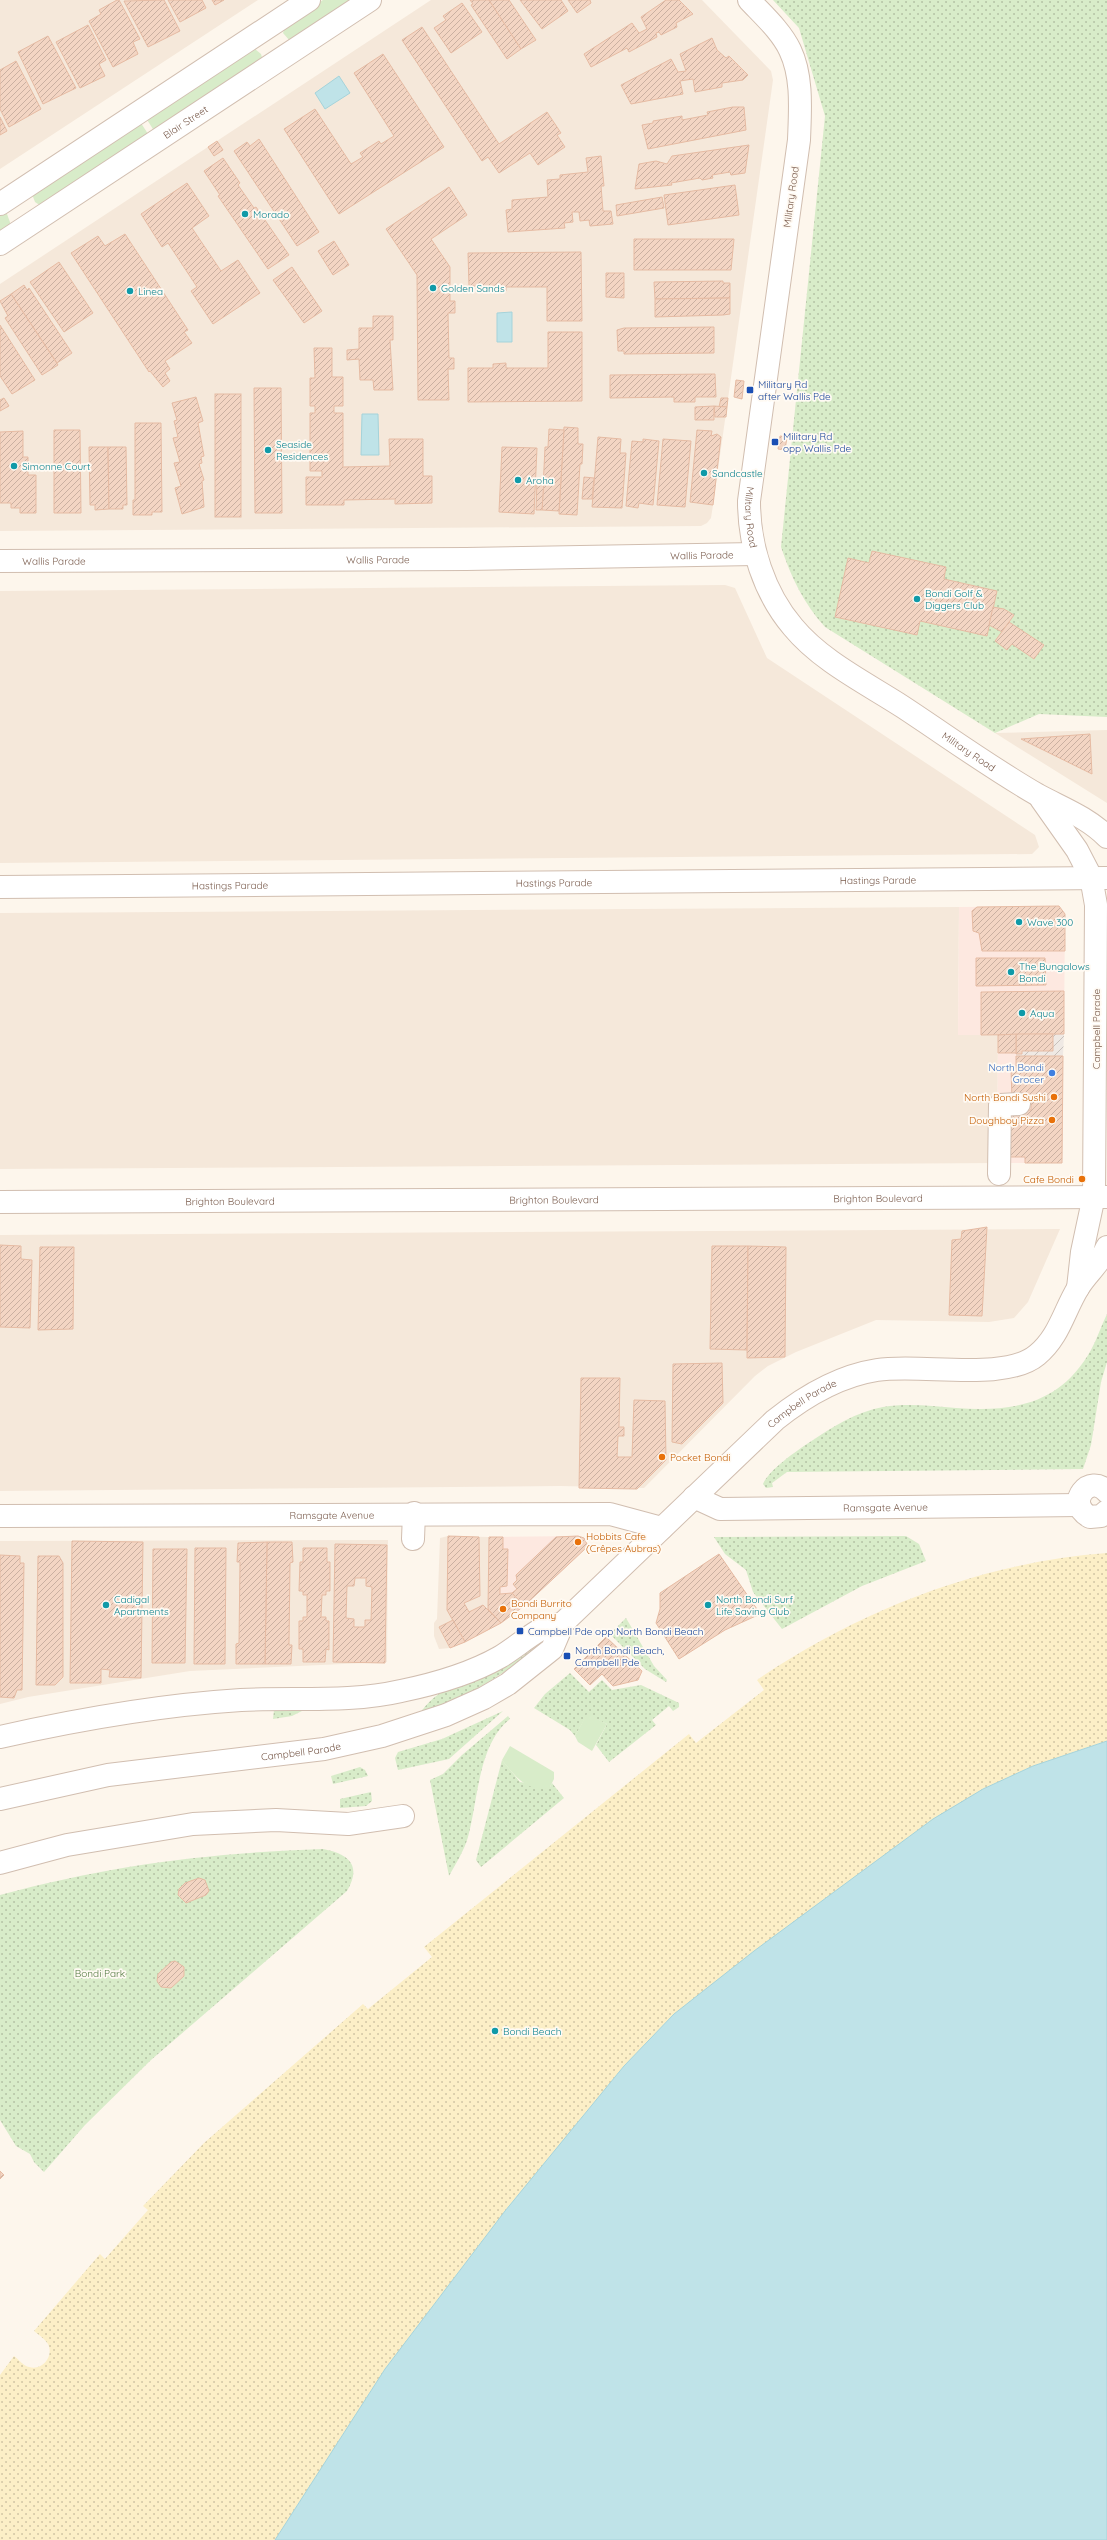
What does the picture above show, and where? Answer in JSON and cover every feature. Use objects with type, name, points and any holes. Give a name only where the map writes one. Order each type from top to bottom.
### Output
[{"type":"street","points":[[32,223],[7,199],[309,0]]},
{"type":"street","name":"Blair Street","points":[[0,244],[370,0]]},
{"type":"street","name":"Military Road","points":[[749,0],[790,49],[795,62],[800,108],[799,140],[748,501],[751,534],[755,554],[762,574],[781,612],[808,643],[1038,795]]},
{"type":"street","points":[[262,31],[280,59]]},
{"type":"street","name":"Wallis Parade","points":[[0,561],[466,559],[755,554]]},
{"type":"street","points":[[1038,795],[1076,813],[1107,837]]},
{"type":"street","name":"Campbell Parade","points":[[1038,795],[1077,850],[1099,877],[1097,931],[1103,1191],[1082,1252],[1078,1288]]},
{"type":"street","name":"Hastings Parade","points":[[0,887],[1099,877]]},
{"type":"street","points":[[998,1174],[1000,1105],[1019,1104]]},
{"type":"street","name":"Brighton Boulevard","points":[[0,1202],[1103,1191]]},
{"type":"street","name":"Campbell Parade","points":[[0,1799],[108,1775],[324,1749],[382,1736],[446,1715],[484,1698],[508,1684],[552,1649],[563,1623],[694,1497],[792,1406],[840,1380],[876,1370],[900,1367],[1002,1369],[1030,1360],[1053,1338],[1078,1288],[1102,1259],[1107,1247]]},
{"type":"street","points":[[1107,1492],[1098,1486],[1089,1486],[1079,1496],[1079,1505],[1085,1514],[1090,1517],[1101,1516],[1107,1511]]},
{"type":"street","name":"Ramsgate Avenue","points":[[694,1497],[720,1509],[1079,1505]]},
{"type":"street","points":[[413,1539],[414,1513]]},
{"type":"street","name":"Ramsgate Avenue","points":[[0,1516],[414,1513],[610,1514],[662,1528]]},
{"type":"street","name":"Campbell Parade","points":[[0,1738],[84,1719],[155,1708],[241,1700],[360,1697],[399,1692],[437,1683],[469,1671],[499,1658],[538,1631],[563,1623]]},
{"type":"street","points":[[0,1863],[75,1844],[193,1824],[276,1820],[348,1824],[403,1816]]},
{"type":"shaded area","points":[[0,0],[258,0],[0,169]]},
{"type":"shaded area","points":[[431,0],[702,0],[771,71],[773,80],[713,505],[711,518],[707,523],[701,526],[0,531],[0,284]]},
{"type":"shaded area","points":[[725,585],[735,588],[767,658],[1035,835],[1039,847],[1032,854],[0,863],[0,591]]},
{"type":"shaded area","points":[[1107,730],[1107,803],[995,733]]},
{"type":"shaded area","points":[[1059,906],[1065,914],[1064,1034],[1016,1034],[1016,1054],[1063,1056],[1062,1163],[997,1163],[998,1035],[958,1035],[959,907]]},
{"type":"shaded area","points":[[959,907],[958,1035],[998,1035],[997,1163],[0,1169],[0,913]]},
{"type":"shaded area","points":[[1016,1034],[1064,1034],[1063,1056],[1016,1056]]},
{"type":"shaded area","points":[[1060,1229],[1028,1302],[1014,1318],[989,1322],[876,1320],[796,1352],[768,1366],[755,1376],[644,1488],[561,1486],[0,1491],[0,1235]]},
{"type":"shaded area","points":[[448,1536],[489,1537],[488,1609],[501,1623],[450,1648],[439,1649],[434,1636],[434,1623],[437,1619],[440,1538]]},
{"type":"shaded area","points":[[578,1536],[584,1538],[587,1544],[585,1549],[524,1606],[501,1623],[488,1609],[489,1537]]},
{"type":"shaded area","points":[[388,1540],[387,1662],[190,1671],[28,1697],[0,1704],[0,1541]]},
{"type":"green space","points":[[323,0],[358,0],[290,41],[283,33],[286,24]]},
{"type":"green space","points":[[773,0],[1107,0],[1107,717],[1039,714],[995,733],[825,627],[804,599],[789,569],[781,547],[825,116],[799,28]]},
{"type":"green space","points":[[255,49],[261,54],[263,61],[156,134],[146,118]]},
{"type":"green space","points":[[139,120],[150,137],[41,206],[35,202],[32,194]]},
{"type":"green space","points":[[0,213],[7,214],[11,225],[0,235]]},
{"type":"green space","points":[[1107,1314],[1107,1362],[1101,1382],[1091,1445],[1083,1469],[787,1472],[772,1483],[773,1487],[766,1488],[763,1484],[777,1467],[804,1446],[827,1431],[863,1412],[883,1407],[910,1405],[977,1409],[997,1408],[1016,1406],[1050,1394],[1065,1383],[1079,1368],[1091,1350]]},
{"type":"green space","points":[[906,1536],[919,1544],[926,1561],[862,1586],[782,1629],[753,1592],[746,1570],[725,1554],[714,1537]]},
{"type":"green space","points":[[626,1618],[654,1666],[667,1680],[666,1682],[645,1669],[610,1634]]},
{"type":"green space","points":[[548,1637],[549,1638],[518,1662],[489,1682],[458,1698],[421,1712],[437,1695],[456,1685],[507,1666]]},
{"type":"green space","points":[[570,1673],[589,1692],[602,1680],[612,1690],[641,1685],[679,1703],[679,1707],[673,1711],[669,1706],[652,1720],[656,1725],[609,1762],[596,1745],[607,1724],[587,1715],[575,1736],[570,1730],[534,1708],[545,1694]]},
{"type":"green space","points":[[274,1710],[304,1710],[292,1716],[273,1719]]},
{"type":"green space","points":[[503,1711],[449,1759],[398,1770],[395,1758],[398,1752],[442,1739]]},
{"type":"green space","points":[[587,1714],[607,1724],[592,1751],[578,1742],[575,1736]]},
{"type":"green space","points":[[508,1716],[510,1719],[499,1730],[491,1743],[485,1758],[468,1837],[449,1876],[430,1780],[443,1774],[462,1755]]},
{"type":"green space","points":[[510,1746],[554,1772],[554,1779],[550,1787],[535,1788],[522,1782],[511,1772],[502,1760]]},
{"type":"green space","points":[[502,1760],[520,1782],[550,1787],[552,1783],[564,1798],[481,1867],[476,1860]]},
{"type":"green space","points":[[360,1767],[365,1770],[368,1776],[333,1784],[331,1776]]},
{"type":"green space","points":[[371,1792],[372,1801],[366,1806],[340,1808],[340,1799]]},
{"type":"green space","name":"Bondi Park","points":[[323,1849],[340,1854],[350,1862],[353,1868],[353,1874],[347,1891],[151,2060],[85,2125],[44,2172],[34,2162],[30,2154],[16,2146],[0,2120],[0,1895],[81,1876],[160,1862],[200,1857]]},
{"type":"sand","name":"Bondi Beach","points":[[1107,1553],[1107,1741],[1033,1766],[983,1789],[674,2014],[624,2066],[505,2211],[385,2369],[275,2540],[0,2540],[0,2375],[14,2356],[23,2364],[34,2368],[43,2365],[46,2362],[50,2353],[48,2344],[34,2331],[100,2254],[105,2259],[148,2210],[143,2206],[204,2143],[363,2004],[368,2009],[432,1957],[424,1947],[689,1734],[696,1743],[764,1690],[757,1680],[796,1655],[837,1632],[880,1611],[924,1594],[969,1579],[1014,1567],[1061,1558]]},
{"type":"water","points":[[339,76],[350,93],[325,109],[315,93]]},
{"type":"water","points":[[512,312],[512,342],[497,342],[497,313]]},
{"type":"water","points":[[362,414],[378,414],[379,455],[361,455]]},
{"type":"water","points":[[1107,1741],[1107,2540],[275,2540],[385,2369],[505,2211],[624,2066],[674,2014],[754,1951],[933,1819],[983,1789],[1033,1766]]},
{"type":"building","points":[[119,0],[140,39],[133,42],[138,54],[113,67],[89,21],[101,14],[99,10]]},
{"type":"building","points":[[164,0],[180,31],[148,47],[124,1]]},
{"type":"building","points":[[168,0],[202,0],[206,8],[180,22]]},
{"type":"building","points":[[212,0],[224,0],[215,5]]},
{"type":"building","points":[[470,0],[489,0],[521,49],[507,59],[471,5],[473,4]]},
{"type":"building","points":[[489,0],[509,0],[536,40],[521,49]]},
{"type":"building","points":[[520,0],[561,0],[568,11],[542,29]]},
{"type":"building","points":[[568,0],[590,0],[591,3],[577,13]]},
{"type":"building","points":[[666,0],[679,0],[693,14],[676,23],[677,27],[661,35],[659,32],[656,33],[657,37],[629,52],[627,48],[591,67],[584,54],[632,23],[639,33],[647,29],[641,17]]},
{"type":"building","points":[[462,3],[482,32],[451,53],[434,28],[446,20],[443,16]]},
{"type":"building","points":[[88,25],[106,60],[99,64],[105,76],[80,88],[56,42]]},
{"type":"building","points":[[422,27],[499,144],[547,112],[561,133],[557,135],[565,147],[538,165],[530,153],[499,173],[488,157],[482,161],[402,40]]},
{"type":"building","points":[[48,36],[76,88],[43,104],[18,52]]},
{"type":"building","points":[[712,38],[717,50],[726,58],[729,56],[748,75],[743,80],[722,83],[722,87],[695,92],[693,79],[680,81],[683,94],[631,104],[621,85],[671,59],[678,72],[686,71],[680,54]]},
{"type":"building","points":[[383,54],[444,147],[339,214],[284,129],[315,109],[351,164],[363,157],[360,153],[379,141],[381,144],[394,136],[354,73]]},
{"type":"building","points":[[16,61],[41,109],[9,127],[0,109],[0,70]]},
{"type":"building","points":[[733,107],[744,107],[746,130],[648,149],[642,125],[653,123],[653,121],[682,116],[682,120],[708,115],[707,112]]},
{"type":"building","points":[[0,117],[7,131],[0,135]]},
{"type":"building","points":[[259,139],[319,232],[297,246],[234,151],[247,142],[250,146]]},
{"type":"building","points":[[217,141],[223,150],[214,156],[208,147]]},
{"type":"building","points":[[749,145],[745,173],[731,175],[730,172],[712,175],[713,178],[702,180],[700,178],[671,183],[672,185],[635,189],[639,164],[656,161],[667,164],[672,156]]},
{"type":"building","points":[[601,156],[604,186],[601,186],[603,211],[611,211],[613,224],[590,226],[589,220],[580,221],[579,212],[572,212],[573,222],[564,223],[565,228],[508,232],[506,210],[512,209],[512,200],[548,197],[547,180],[560,179],[560,175],[588,172],[586,158]]},
{"type":"building","name":"Morado","points":[[223,158],[240,183],[238,185],[254,208],[256,207],[289,255],[268,269],[218,196],[220,195],[204,171]]},
{"type":"building","points":[[187,183],[209,216],[192,228],[221,271],[238,260],[260,293],[213,324],[191,291],[197,287],[168,243],[162,247],[141,214]]},
{"type":"building","points":[[735,185],[739,215],[668,225],[664,195]]},
{"type":"building","name":"Golden Sands","points":[[449,187],[467,215],[431,239],[450,267],[450,301],[455,301],[455,313],[448,313],[449,358],[454,358],[454,369],[448,369],[449,400],[418,400],[417,275],[386,229]]},
{"type":"building","points":[[662,197],[664,208],[617,216],[616,205]]},
{"type":"building","name":"Linea","points":[[125,234],[188,330],[184,332],[192,343],[165,361],[170,369],[165,373],[170,381],[163,387],[150,371],[149,372],[71,253],[98,236],[105,246]]},
{"type":"building","points":[[634,239],[734,239],[731,270],[634,270]]},
{"type":"building","points":[[334,241],[349,265],[333,275],[318,251]]},
{"type":"building","points":[[581,252],[582,321],[547,321],[547,287],[506,287],[506,291],[493,291],[493,286],[469,286],[468,253]]},
{"type":"building","points":[[59,262],[93,313],[64,332],[30,282]]},
{"type":"building","points":[[292,267],[322,311],[304,323],[273,280]]},
{"type":"building","points":[[606,273],[624,273],[624,298],[606,297]]},
{"type":"building","points":[[723,281],[723,283],[730,283],[730,298],[655,299],[654,282]]},
{"type":"building","points":[[24,285],[27,290],[29,288],[72,353],[57,363],[11,294]]},
{"type":"building","points":[[11,294],[58,365],[42,375],[5,318],[8,316],[0,301]]},
{"type":"building","points":[[730,298],[730,314],[655,317],[655,299]]},
{"type":"building","points":[[373,316],[393,316],[393,340],[390,340],[393,390],[374,390],[373,380],[360,380],[359,359],[347,360],[347,350],[359,349],[359,328],[373,328]]},
{"type":"building","points":[[0,325],[35,380],[12,394],[0,376]]},
{"type":"building","points":[[714,327],[714,353],[624,354],[624,351],[618,351],[617,330],[624,328]]},
{"type":"building","points":[[548,332],[582,332],[582,401],[468,402],[468,368],[493,368],[493,364],[506,363],[506,368],[548,368]]},
{"type":"building","points":[[314,348],[332,348],[332,377],[343,377],[343,406],[334,406],[334,413],[343,413],[343,467],[390,466],[389,439],[423,439],[423,476],[432,476],[432,503],[395,504],[395,499],[344,500],[344,505],[306,505],[306,477],[322,477],[322,471],[310,471],[310,413],[315,413],[315,406],[310,406],[310,378],[315,378]]},
{"type":"building","points":[[715,374],[716,397],[695,397],[695,402],[674,402],[674,397],[610,398],[610,375]]},
{"type":"building","points":[[736,380],[744,381],[742,399],[734,397]]},
{"type":"building","name":"Seaside Residences","points":[[254,388],[281,388],[282,513],[255,513]]},
{"type":"building","points":[[215,394],[241,394],[241,517],[215,517]]},
{"type":"building","points":[[196,397],[203,421],[198,423],[204,456],[201,457],[202,463],[199,464],[204,480],[202,481],[204,507],[182,514],[175,488],[181,486],[174,463],[180,462],[173,438],[178,437],[174,421],[177,420],[172,403]]},
{"type":"building","points":[[4,398],[9,406],[0,411],[0,400]]},
{"type":"building","points":[[721,398],[728,398],[727,407],[719,407]]},
{"type":"building","points":[[714,406],[727,407],[726,417],[715,417]]},
{"type":"building","points":[[714,406],[714,420],[695,420],[695,407]]},
{"type":"building","points":[[135,423],[161,423],[162,512],[152,512],[152,515],[133,515],[133,500],[135,500]]},
{"type":"building","points":[[564,427],[578,428],[578,444],[583,444],[582,464],[580,464],[577,515],[559,514]]},
{"type":"building","points":[[549,429],[564,430],[559,511],[542,510],[545,447],[548,447]]},
{"type":"building","points":[[54,430],[80,430],[81,513],[54,513]]},
{"type":"building","name":"Sandcastle","points":[[697,430],[712,431],[711,436],[717,434],[721,437],[713,505],[690,502]]},
{"type":"building","name":"Simonne Court","points":[[23,431],[23,457],[28,457],[28,475],[36,475],[36,513],[20,513],[20,508],[11,508],[11,503],[0,503],[0,432]]},
{"type":"building","points":[[780,436],[787,437],[785,450],[778,449]]},
{"type":"building","points":[[598,437],[621,439],[620,453],[626,453],[622,508],[592,507]]},
{"type":"building","points":[[643,439],[659,441],[653,505],[639,503],[638,508],[626,506],[632,441],[643,442]]},
{"type":"building","points":[[663,439],[691,441],[685,507],[657,505]]},
{"type":"building","points":[[89,447],[108,447],[109,509],[95,510],[95,505],[90,505]]},
{"type":"building","points":[[108,447],[126,447],[127,505],[123,505],[123,509],[109,509]]},
{"type":"building","name":"Aroha","points":[[502,447],[537,448],[534,514],[499,512]]},
{"type":"building","points":[[584,477],[594,478],[592,499],[582,499]]},
{"type":"building","points":[[537,479],[544,480],[542,510],[536,510]]},
{"type":"building","name":"Bondi Golf & Diggers Club","points":[[872,551],[946,567],[944,579],[997,591],[987,636],[920,621],[917,635],[835,617],[848,558],[869,563]]},
{"type":"building","points":[[993,607],[1004,609],[1014,615],[1002,632],[989,625]]},
{"type":"building","points":[[1009,622],[1044,645],[1034,659],[1012,644],[1007,650],[995,641]]},
{"type":"building","points":[[1090,734],[1092,774],[1021,739]]},
{"type":"building","name":"Wave 300","points":[[1059,906],[1065,914],[1065,951],[982,951],[979,933],[973,931],[972,911],[977,907]]},
{"type":"building","name":"The Bungalows Bondi","points":[[976,958],[1045,958],[1046,985],[976,986]]},
{"type":"building","name":"Aqua","points":[[1064,991],[1064,1034],[981,1035],[981,992]]},
{"type":"building","points":[[1016,1034],[1053,1034],[1053,1051],[1022,1051],[1022,1054],[1016,1054]]},
{"type":"building","points":[[1016,1034],[1016,1053],[998,1053],[998,1035]]},
{"type":"building","points":[[1016,1056],[1063,1056],[1062,1163],[1025,1163],[1025,1157],[1004,1157],[1003,1110],[1031,1110],[1031,1101],[1012,1101],[1011,1068],[1016,1068]]},
{"type":"building","points":[[987,1227],[982,1316],[949,1315],[952,1240],[961,1239],[962,1231]]},
{"type":"building","points":[[0,1245],[21,1246],[21,1259],[32,1260],[30,1328],[0,1327]]},
{"type":"building","points":[[712,1246],[748,1246],[747,1350],[710,1349]]},
{"type":"building","points":[[748,1246],[786,1247],[785,1357],[747,1358]]},
{"type":"building","points":[[40,1247],[74,1247],[73,1329],[38,1330]]},
{"type":"building","points":[[722,1363],[723,1403],[682,1444],[672,1442],[673,1364]]},
{"type":"building","points":[[581,1378],[620,1378],[619,1427],[624,1427],[624,1436],[618,1436],[617,1457],[632,1457],[634,1400],[665,1401],[666,1460],[637,1489],[579,1488]]},
{"type":"building","points":[[448,1536],[479,1537],[480,1596],[464,1603],[469,1612],[483,1605],[501,1623],[465,1642],[447,1610]]},
{"type":"building","points":[[578,1536],[584,1538],[587,1544],[585,1549],[524,1606],[512,1593],[517,1589],[513,1584],[517,1580],[516,1575],[556,1537]]},
{"type":"building","points":[[489,1537],[503,1537],[503,1549],[508,1549],[507,1586],[500,1587],[500,1594],[512,1593],[524,1606],[501,1623],[488,1609]]},
{"type":"building","name":"Cadigal Apartments","points":[[72,1541],[143,1542],[141,1678],[109,1677],[110,1670],[101,1669],[101,1683],[70,1683]]},
{"type":"building","points":[[267,1542],[292,1542],[293,1562],[290,1563],[289,1645],[292,1645],[291,1664],[265,1664]]},
{"type":"building","points":[[267,1542],[265,1664],[236,1664],[236,1644],[239,1643],[240,1562],[237,1562],[238,1543]]},
{"type":"building","points":[[335,1544],[387,1545],[385,1663],[333,1662]],"holes":[[[355,1578],[366,1578],[366,1586],[372,1587],[371,1620],[365,1620],[365,1627],[354,1627],[354,1619],[346,1618],[347,1586],[354,1586]]]},
{"type":"building","points":[[195,1548],[226,1548],[225,1664],[194,1664]]},
{"type":"building","points":[[303,1548],[327,1548],[327,1562],[330,1562],[330,1591],[326,1591],[326,1595],[322,1595],[321,1617],[326,1617],[326,1621],[329,1621],[329,1650],[326,1649],[325,1662],[303,1662],[303,1649],[299,1649],[299,1621],[303,1621],[303,1617],[307,1617],[307,1595],[303,1595],[303,1591],[299,1591],[300,1562],[303,1562]]},
{"type":"building","points":[[153,1549],[187,1549],[185,1663],[152,1663]]},
{"type":"building","name":"North Bondi Surf Life Saving Club","points":[[719,1554],[759,1612],[758,1615],[725,1630],[679,1659],[656,1623],[660,1609],[660,1593]]},
{"type":"building","points":[[0,1555],[20,1556],[20,1563],[24,1563],[22,1690],[17,1690],[14,1698],[0,1697]]},
{"type":"building","points":[[38,1556],[59,1556],[63,1563],[63,1677],[55,1685],[36,1685]]},
{"type":"building","points":[[453,1620],[465,1642],[450,1648],[439,1627]]},
{"type":"building","points":[[606,1637],[642,1671],[638,1680],[613,1686],[602,1674],[590,1685],[574,1669]]},
{"type":"building","points":[[199,1878],[205,1880],[209,1891],[206,1895],[186,1903],[178,1895],[179,1889],[185,1883]]},
{"type":"building","points":[[175,1961],[184,1967],[184,1976],[171,1988],[161,1987],[157,1981],[158,1974],[171,1962]]},
{"type":"building","points":[[0,2171],[4,2175],[0,2179]]},
{"type":"place","name":"Morado","points":[[245,214]]},
{"type":"place","name":"Golden Sands","points":[[433,288]]},
{"type":"place","name":"Linea","points":[[130,291]]},
{"type":"place","name":"Military Rd after Wallis Pde","points":[[750,390]]},
{"type":"place","name":"Military Rd opp Wallis Pde","points":[[775,442]]},
{"type":"place","name":"Seaside Residences","points":[[268,450]]},
{"type":"place","name":"Simonne Court","points":[[14,466]]},
{"type":"place","name":"Sandcastle","points":[[704,473]]},
{"type":"place","name":"Aroha","points":[[518,480]]},
{"type":"place","name":"Bondi Golf & Diggers Club","points":[[917,599]]},
{"type":"place","name":"Wave 300","points":[[1019,922]]},
{"type":"place","name":"The Bungalows Bondi","points":[[1011,972]]},
{"type":"place","name":"Aqua","points":[[1022,1013]]},
{"type":"place","name":"North Bondi Grocer","points":[[1052,1073]]},
{"type":"place","name":"North Bondi Sushi","points":[[1054,1097]]},
{"type":"place","name":"Doughboy Pizza","points":[[1052,1120]]},
{"type":"place","name":"Cafe Bondi","points":[[1082,1179]]},
{"type":"place","name":"Pocket Bondi","points":[[662,1457]]},
{"type":"place","name":"Hobbits Cafe (Crêpes Aubras)","points":[[578,1542]]},
{"type":"place","name":"Cadigal Apartments","points":[[106,1605]]},
{"type":"place","name":"North Bondi Surf Life Saving Club","points":[[708,1605]]},
{"type":"place","name":"Bondi Burrito Company","points":[[503,1609]]},
{"type":"place","name":"Campbell Pde opp North Bondi Beach","points":[[520,1631]]},
{"type":"place","name":"North Bondi Beach, Campbell Pde","points":[[567,1656]]},
{"type":"place","name":"Bondi Beach","points":[[495,2031]]}]
